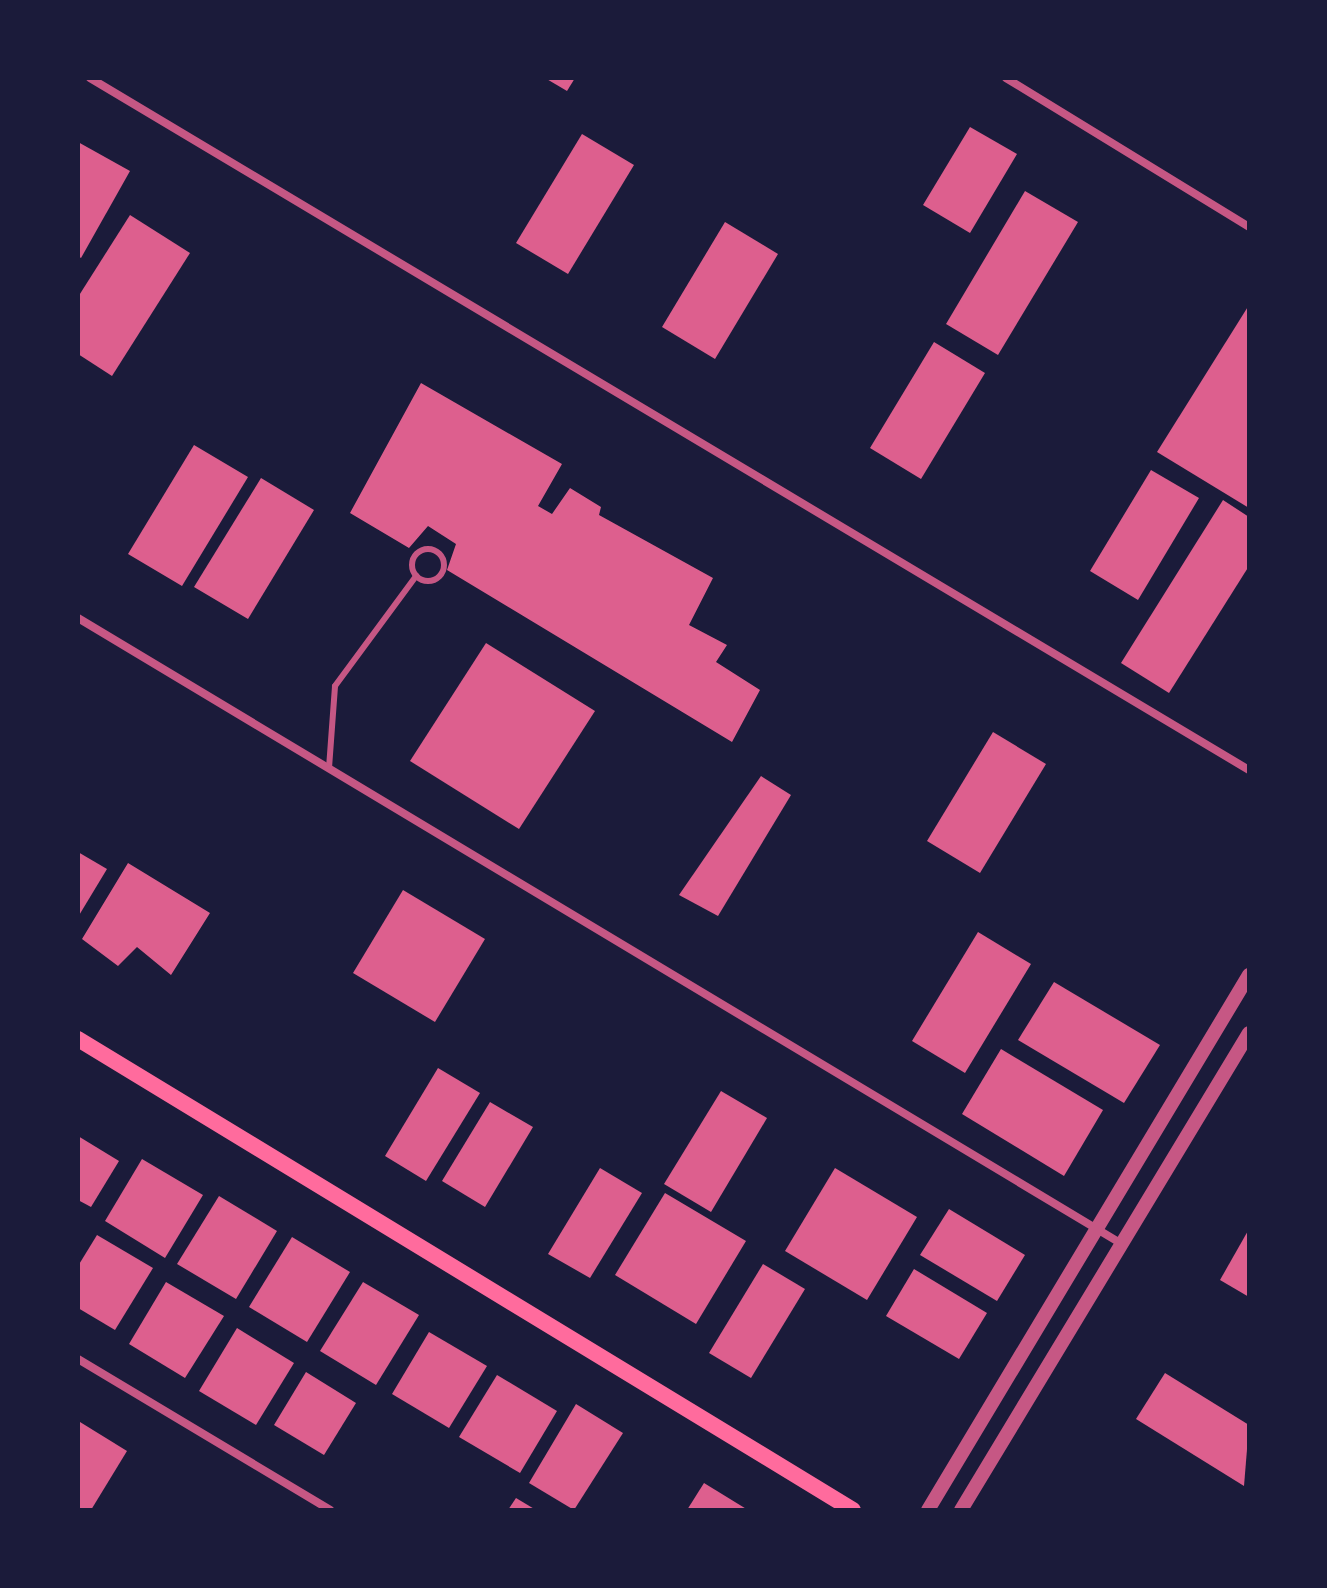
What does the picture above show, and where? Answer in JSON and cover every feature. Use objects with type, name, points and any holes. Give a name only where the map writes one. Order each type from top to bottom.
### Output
[{"type":"main road","points":[[78,1039],[853,1510]]},
{"type":"street","points":[[90,78],[1249,770]]},
{"type":"street","points":[[1006,78],[1249,227]]},
{"type":"street","points":[[78,618],[1122,1244]]},
{"type":"street","points":[[928,1510],[1249,975]]},
{"type":"street","points":[[961,1510],[1249,1033]]},
{"type":"street","points":[[78,1359],[330,1510]]},
{"type":"lane","points":[[329,768],[335,686],[416,576],[415,555],[436,551],[443,570],[436,579],[416,576]]},
{"type":"building","points":[[545,78],[575,78],[567,91]]},
{"type":"building","points":[[970,127],[1017,154],[970,233],[923,205]]},
{"type":"building","points":[[582,134],[634,165],[568,274],[516,243]]},
{"type":"building","points":[[78,142],[130,171],[81,258],[78,256]]},
{"type":"building","points":[[1025,191],[1078,222],[998,355],[946,324]]},
{"type":"building","points":[[130,215],[190,253],[112,376],[78,354],[78,297]]},
{"type":"building","points":[[725,222],[778,254],[715,359],[662,327]]},
{"type":"building","points":[[1249,305],[1249,508],[1157,452]]},
{"type":"building","points":[[934,342],[985,373],[921,479],[870,448]]},
{"type":"building","points":[[421,383],[562,464],[538,506],[552,514],[570,488],[601,507],[599,515],[713,578],[689,625],[727,645],[716,662],[760,690],[732,742],[447,570],[456,544],[428,526],[409,548],[350,513]]},
{"type":"building","points":[[194,445],[248,477],[182,586],[128,554]]},
{"type":"building","points":[[1151,470],[1199,498],[1138,600],[1090,571]]},
{"type":"building","points":[[261,478],[314,510],[248,619],[194,587]]},
{"type":"building","points":[[1223,500],[1249,517],[1249,566],[1169,693],[1121,663]]},
{"type":"building","points":[[486,643],[595,711],[519,829],[410,761]]},
{"type":"building","points":[[993,732],[1046,764],[980,873],[927,841]]},
{"type":"building","points":[[761,776],[791,795],[718,916],[679,895]]},
{"type":"building","points":[[78,852],[107,869],[78,917]]},
{"type":"building","points":[[128,863],[210,913],[171,975],[137,947],[118,966],[82,939]]},
{"type":"building","points":[[403,890],[485,939],[435,1022],[353,973]]},
{"type":"building","points":[[978,932],[1031,964],[965,1073],[912,1041]]},
{"type":"building","points":[[1054,982],[1160,1045],[1124,1103],[1018,1040]]},
{"type":"building","points":[[1001,1049],[1103,1110],[1064,1176],[962,1114]]},
{"type":"building","points":[[438,1068],[480,1093],[426,1181],[385,1156]]},
{"type":"building","points":[[721,1091],[767,1118],[711,1212],[664,1184]]},
{"type":"building","points":[[490,1102],[533,1127],[485,1207],[442,1181]]},
{"type":"building","points":[[78,1136],[119,1161],[91,1207],[78,1200]]},
{"type":"building","points":[[142,1159],[203,1195],[165,1258],[105,1221]]},
{"type":"building","points":[[600,1168],[642,1193],[590,1278],[548,1254]]},
{"type":"building","points":[[835,1168],[917,1217],[867,1300],[785,1251]]},
{"type":"building","points":[[665,1193],[746,1241],[696,1324],[615,1275]]},
{"type":"building","points":[[219,1196],[277,1231],[236,1299],[177,1264]]},
{"type":"building","points":[[949,1209],[1025,1255],[997,1301],[920,1255]]},
{"type":"building","points":[[1249,1229],[1249,1297],[1220,1280]]},
{"type":"building","points":[[97,1235],[153,1268],[115,1330],[78,1308],[78,1266]]},
{"type":"building","points":[[292,1237],[350,1272],[307,1342],[249,1307]]},
{"type":"building","points":[[763,1264],[805,1289],[751,1378],[709,1353]]},
{"type":"building","points":[[914,1269],[987,1313],[959,1359],[886,1316]]},
{"type":"building","points":[[166,1282],[224,1316],[185,1378],[129,1344]]},
{"type":"building","points":[[363,1282],[419,1315],[376,1385],[320,1351]]},
{"type":"building","points":[[237,1328],[294,1363],[256,1425],[199,1391]]},
{"type":"building","points":[[429,1332],[487,1366],[449,1428],[392,1394]]},
{"type":"building","points":[[306,1372],[356,1403],[324,1455],[274,1425]]},
{"type":"building","points":[[1165,1373],[1249,1425],[1244,1486],[1136,1419]]},
{"type":"building","points":[[497,1375],[557,1411],[520,1473],[459,1437]]},
{"type":"building","points":[[576,1404],[623,1433],[574,1510],[529,1483]]},
{"type":"building","points":[[80,1422],[127,1451],[91,1510],[78,1510]]},
{"type":"building","points":[[704,1483],[748,1510],[687,1510]]},
{"type":"building","points":[[516,1498],[536,1510],[508,1510]]}]
